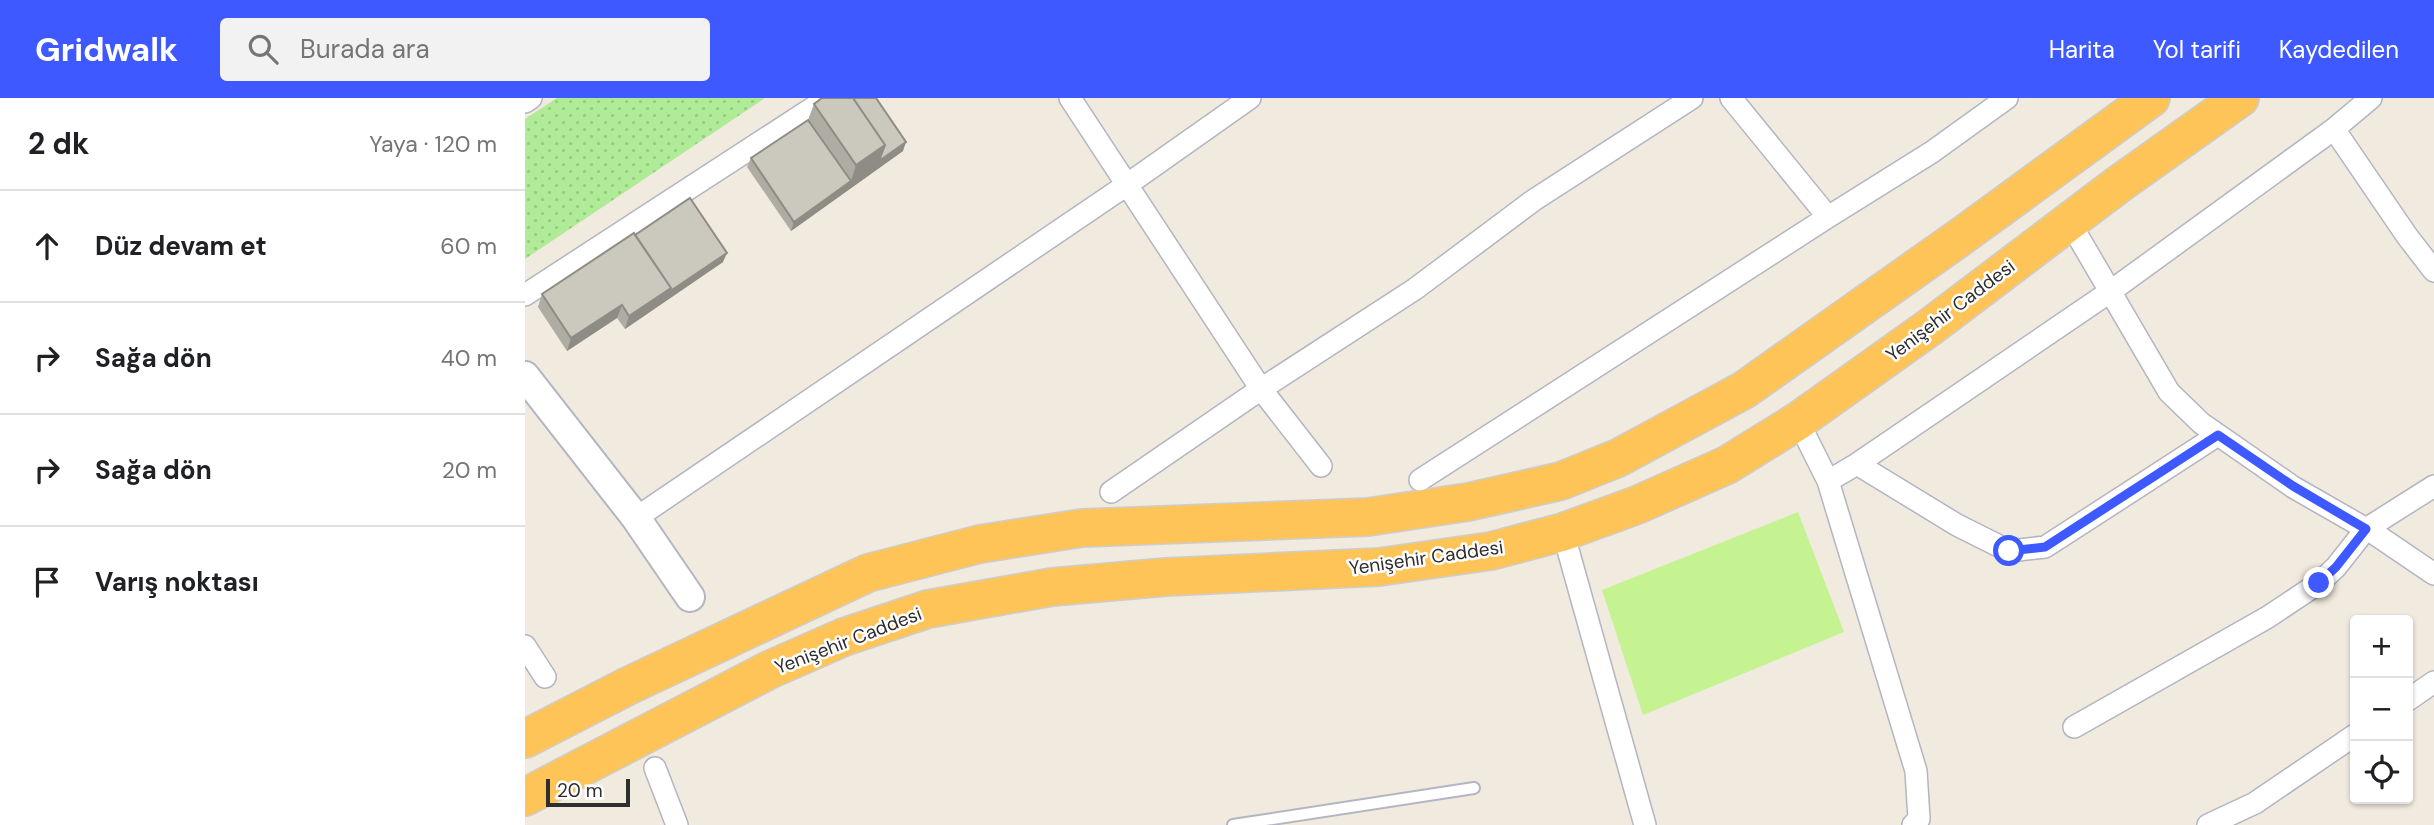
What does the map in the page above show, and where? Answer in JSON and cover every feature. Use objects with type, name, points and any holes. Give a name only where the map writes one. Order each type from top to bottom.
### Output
[{"type":"highway","points":[[525,739],[628,686],[868,573],[980,544],[1082,528],[1369,517],[1468,502],[1561,481],[1618,458],[1744,390],[2151,98]]},
{"type":"highway","name":"Yenişehir Caddesi","points":[[525,797],[769,670],[844,637],[928,609],[1052,587],[1166,578],[1379,568],[1491,551],[1563,532],[1637,505],[1727,465],[1798,421],[2240,98]]},
{"type":"street","points":[[525,102],[531,98]]},
{"type":"street","points":[[525,295],[828,98]]},
{"type":"street","points":[[1070,98],[1261,389],[1321,466]]},
{"type":"street","points":[[636,518],[1128,184],[1250,98]]},
{"type":"street","points":[[1111,492],[1261,389],[1415,289],[1534,200],[1692,98]]},
{"type":"street","points":[[1731,98],[1828,217]]},
{"type":"street","points":[[1420,480],[1932,152],[2007,98]]},
{"type":"street","points":[[1828,481],[2111,291],[2334,129],[2371,98]]},
{"type":"street","points":[[2334,129],[2434,271]]},
{"type":"street","points":[[2069,221],[2169,392],[2201,424],[2434,575]]},
{"type":"street","points":[[525,376],[636,518],[690,597]]},
{"type":"street","points":[[1798,421],[1828,481],[1916,771],[1919,819],[1913,825]]},
{"type":"street","points":[[1857,464],[1957,525],[2009,551],[2045,547],[2218,435]]},
{"type":"street","points":[[2074,727],[2268,617],[2319,583],[2336,567],[2366,529],[2434,486]]},
{"type":"street","points":[[1563,532],[1645,825]]},
{"type":"street","points":[[525,646],[545,677]]},
{"type":"street","points":[[2413,696],[2434,682]]},
{"type":"street","points":[[2208,825],[2255,803],[2350,738]]},
{"type":"street","points":[[655,768],[677,825]]},
{"type":"lane","points":[[1233,825],[1474,788]]},
{"type":"green space","points":[[557,98],[765,98],[525,259],[525,119]]},
{"type":"green space","points":[[1798,512],[1844,632],[1643,715],[1602,590]]},
{"type":"building","points":[[822,98],[853,98],[885,145],[856,165],[814,104]]},
{"type":"building","points":[[853,98],[876,98],[906,142],[879,161],[885,145]]},
{"type":"building","points":[[808,120],[851,181],[794,222],[751,158]]},
{"type":"building","points":[[690,198],[727,253],[669,292],[671,288],[635,235]]},
{"type":"building","points":[[634,233],[671,288],[629,316],[622,305],[571,338],[542,294]]},
{"type":"route","points":[[2009,551],[2045,547],[2218,435],[2293,486],[2366,529],[2336,567],[2319,583]]}]
